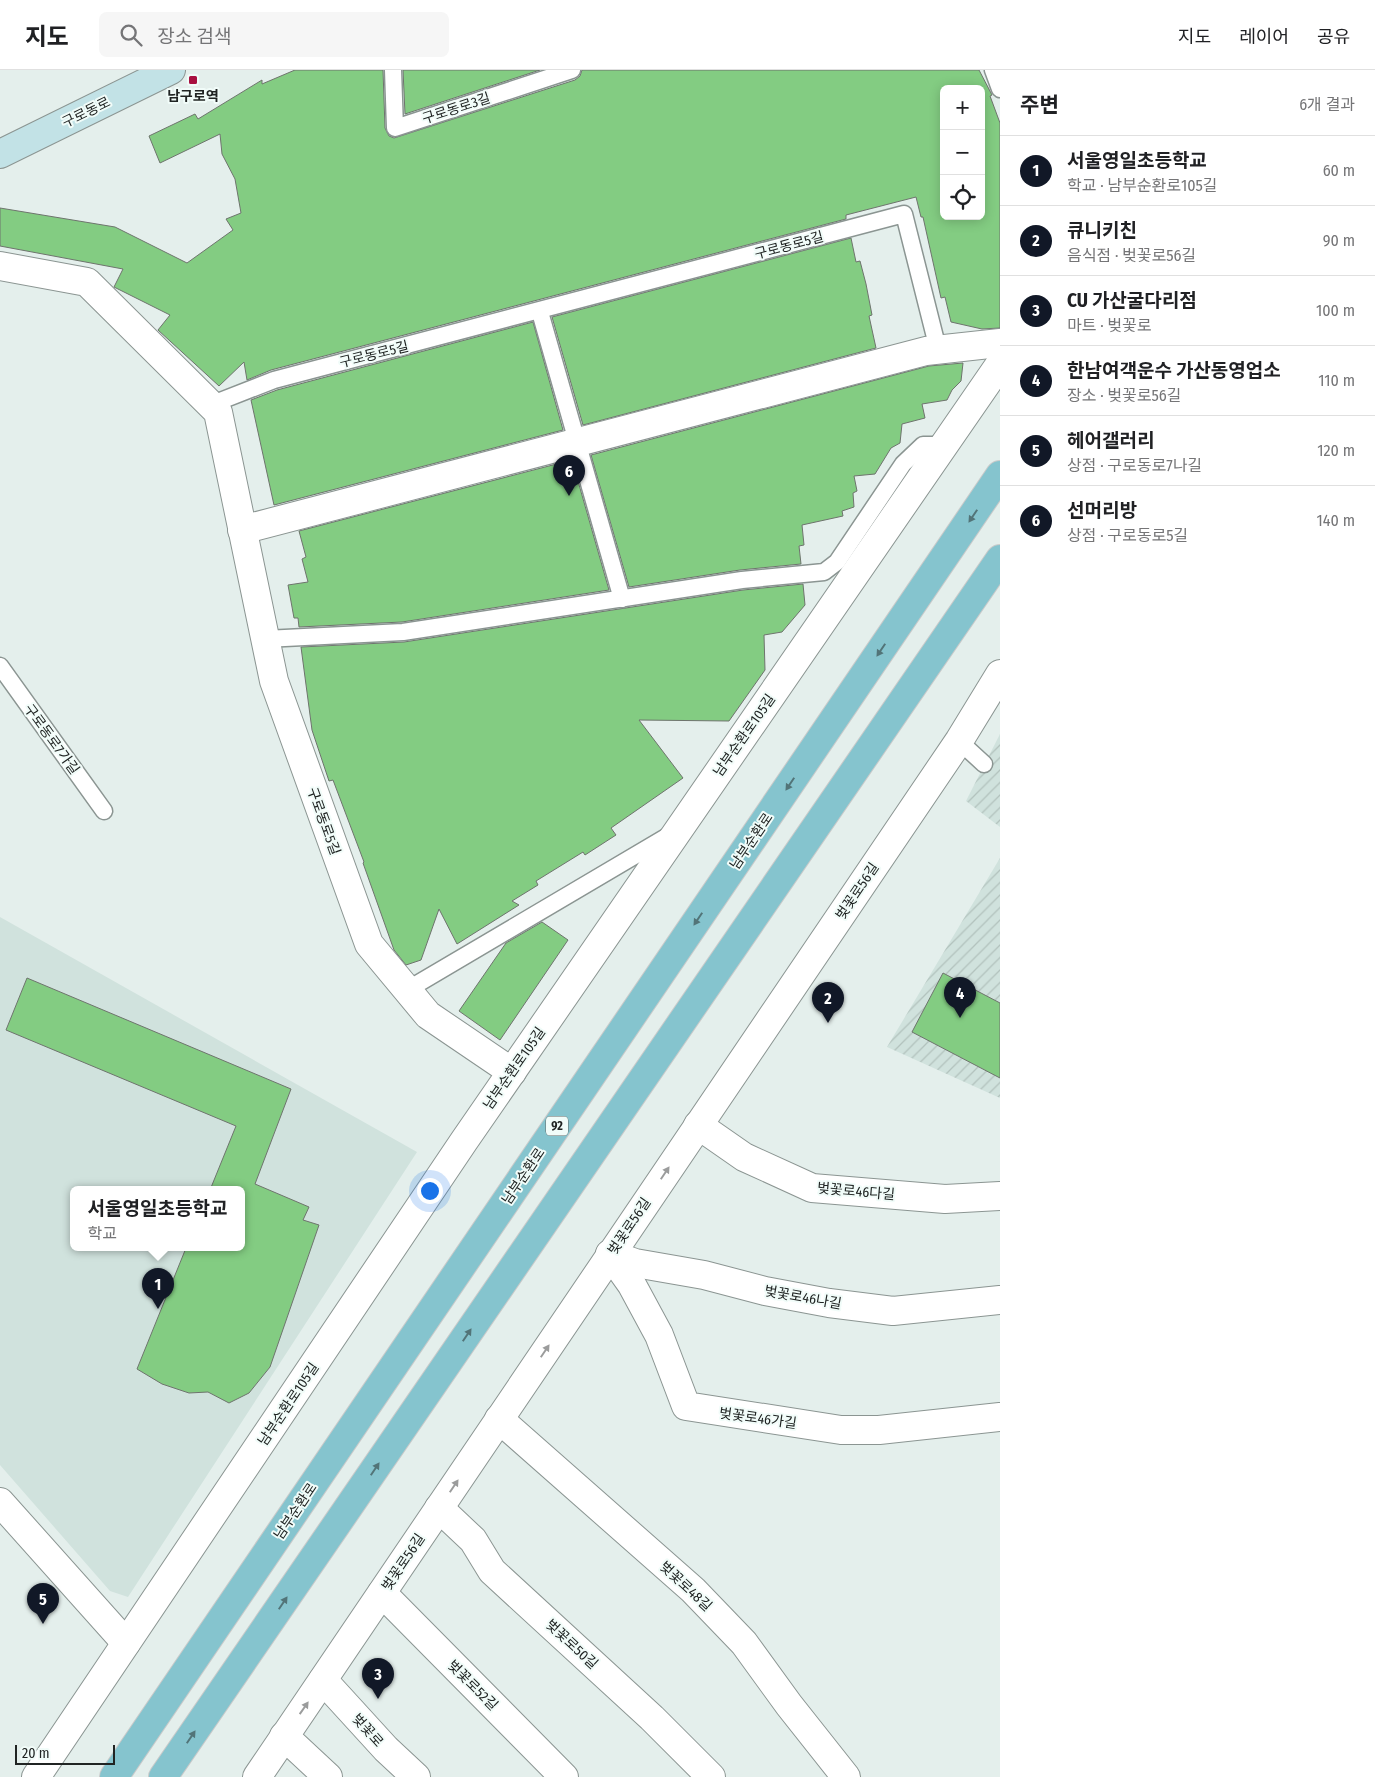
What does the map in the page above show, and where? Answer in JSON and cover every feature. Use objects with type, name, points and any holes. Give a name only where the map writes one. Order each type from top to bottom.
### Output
[{"type":"main road","name":"구로동로","points":[[0,154],[171,70]]},
{"type":"main road","name":"남부순환로","points":[[114,1777],[1000,475]]},
{"type":"main road","points":[[163,1777],[1000,559]]},
{"type":"street","name":"구로동로5길","points":[[0,266],[87,282],[218,412],[274,681],[369,944],[428,1015],[512,1072]]},
{"type":"street","points":[[242,530],[938,349],[1000,343]]},
{"type":"street","name":"남부순환로105길","points":[[36,1777],[512,1072],[1000,364]]},
{"type":"street","name":"벚꽃로56길","points":[[257,1777],[959,741],[1000,674]]},
{"type":"street","name":"벚꽃로46다길","points":[[698,1125],[744,1157],[812,1188],[945,1199],[1000,1196]]},
{"type":"street","name":"벚꽃로46나길","points":[[610,1254],[635,1262],[704,1275],[829,1304],[893,1310],[1000,1300]]},
{"type":"street","name":"벚꽃로46가길","points":[[610,1254],[632,1286],[659,1335],[686,1406],[841,1430],[879,1430],[1000,1417]]},
{"type":"street","name":"벚꽃로48길","points":[[499,1419],[699,1597],[744,1643],[788,1705],[846,1777]]},
{"type":"street","points":[[0,1502],[126,1643]]},
{"type":"street","name":"벚꽃로50길","points":[[439,1508],[474,1540],[492,1571],[652,1718],[711,1777]]},
{"type":"street","name":"벚꽃로52길","points":[[382,1594],[564,1777]]},
{"type":"street","name":"벚꽃로","points":[[323,1680],[386,1749],[416,1777]]},
{"type":"street","points":[[284,1736],[328,1777]]},
{"type":"lane","name":"구로동로3길","points":[[393,70],[395,128],[572,70]]},
{"type":"lane","points":[[993,70],[1000,89]]},
{"type":"lane","name":"구로동로5길","points":[[210,405],[274,380],[540,312],[904,214],[938,349]]},
{"type":"lane","points":[[540,312],[622,599]]},
{"type":"lane","points":[[265,639],[403,632],[742,580],[824,572],[837,562],[904,464],[923,446],[944,446]]},
{"type":"lane","name":"구로동로7가길","points":[[0,666],[104,810]]},
{"type":"lane","points":[[959,741],[984,764]]},
{"type":"lane","points":[[407,990],[678,831]]},
{"type":"shaded area","points":[[1000,734],[1000,827],[966,801]]},
{"type":"shaded area","points":[[1000,858],[1000,1098],[887,1047]]},
{"type":"shaded area","points":[[0,917],[417,1152],[128,1597],[110,1591],[0,1465]]},
{"type":"building","points":[[295,70],[383,70],[385,128],[389,136],[394,138],[575,80],[580,76],[582,70],[979,70],[992,95],[990,96],[1000,123],[1000,328],[982,329],[951,322],[945,297],[941,298],[923,217],[921,217],[916,197],[846,215],[846,219],[271,370],[247,380],[244,362],[219,386],[158,330],[170,315],[114,287],[123,269],[0,246],[0,208],[115,227],[187,263],[233,230],[226,219],[241,213],[235,179],[222,154],[220,134],[160,163],[149,136],[195,114],[198,119],[262,80],[262,84]]},
{"type":"building","points":[[403,70],[540,70],[405,114]]},
{"type":"building","points":[[851,238],[856,262],[860,261],[866,284],[872,315],[869,316],[876,348],[583,425],[552,317]]},
{"type":"building","points":[[533,322],[563,430],[274,505],[251,400],[277,390]]},
{"type":"building","points":[[963,363],[961,381],[952,390],[947,400],[922,404],[925,418],[902,424],[900,443],[891,448],[875,474],[854,476],[857,491],[853,493],[854,507],[842,511],[843,516],[802,525],[804,545],[799,546],[801,564],[740,570],[629,587],[591,455],[929,366]]},
{"type":"building","points":[[572,460],[609,590],[402,622],[299,627],[298,618],[294,618],[288,585],[308,582],[302,559],[306,557],[299,531]]},
{"type":"building","points":[[803,584],[805,605],[782,632],[764,635],[765,670],[729,721],[639,720],[683,778],[611,828],[616,835],[585,855],[583,852],[536,881],[538,885],[512,901],[519,905],[457,944],[439,909],[421,960],[406,965],[394,950],[364,862],[333,780],[329,781],[312,730],[301,647],[404,642],[743,590]]},
{"type":"building","points":[[542,922],[568,940],[500,1040],[459,1011],[506,943]]},
{"type":"building","points":[[943,973],[1000,1003],[1000,1078],[912,1032]]},
{"type":"building","points":[[27,978],[291,1089],[255,1184],[309,1207],[303,1220],[319,1225],[270,1367],[249,1393],[229,1403],[208,1392],[189,1393],[162,1384],[137,1369],[185,1251],[245,1251],[245,1186],[212,1186],[236,1126],[6,1030]]},
{"type":"place","name":"남구로역","points":[[193,80]]},
{"type":"place","name":"선머리방","points":[[569,496]]},
{"type":"place","name":"한남여객운수 가산동영업소","points":[[960,1018]]},
{"type":"place","name":"큐니키친","points":[[828,1023]]},
{"type":"place","name":"서울영일초등학교","points":[[158,1309]]},
{"type":"place","name":"헤어갤러리","points":[[43,1624]]},
{"type":"place","name":"CU 가산굴다리점","points":[[378,1699]]}]
